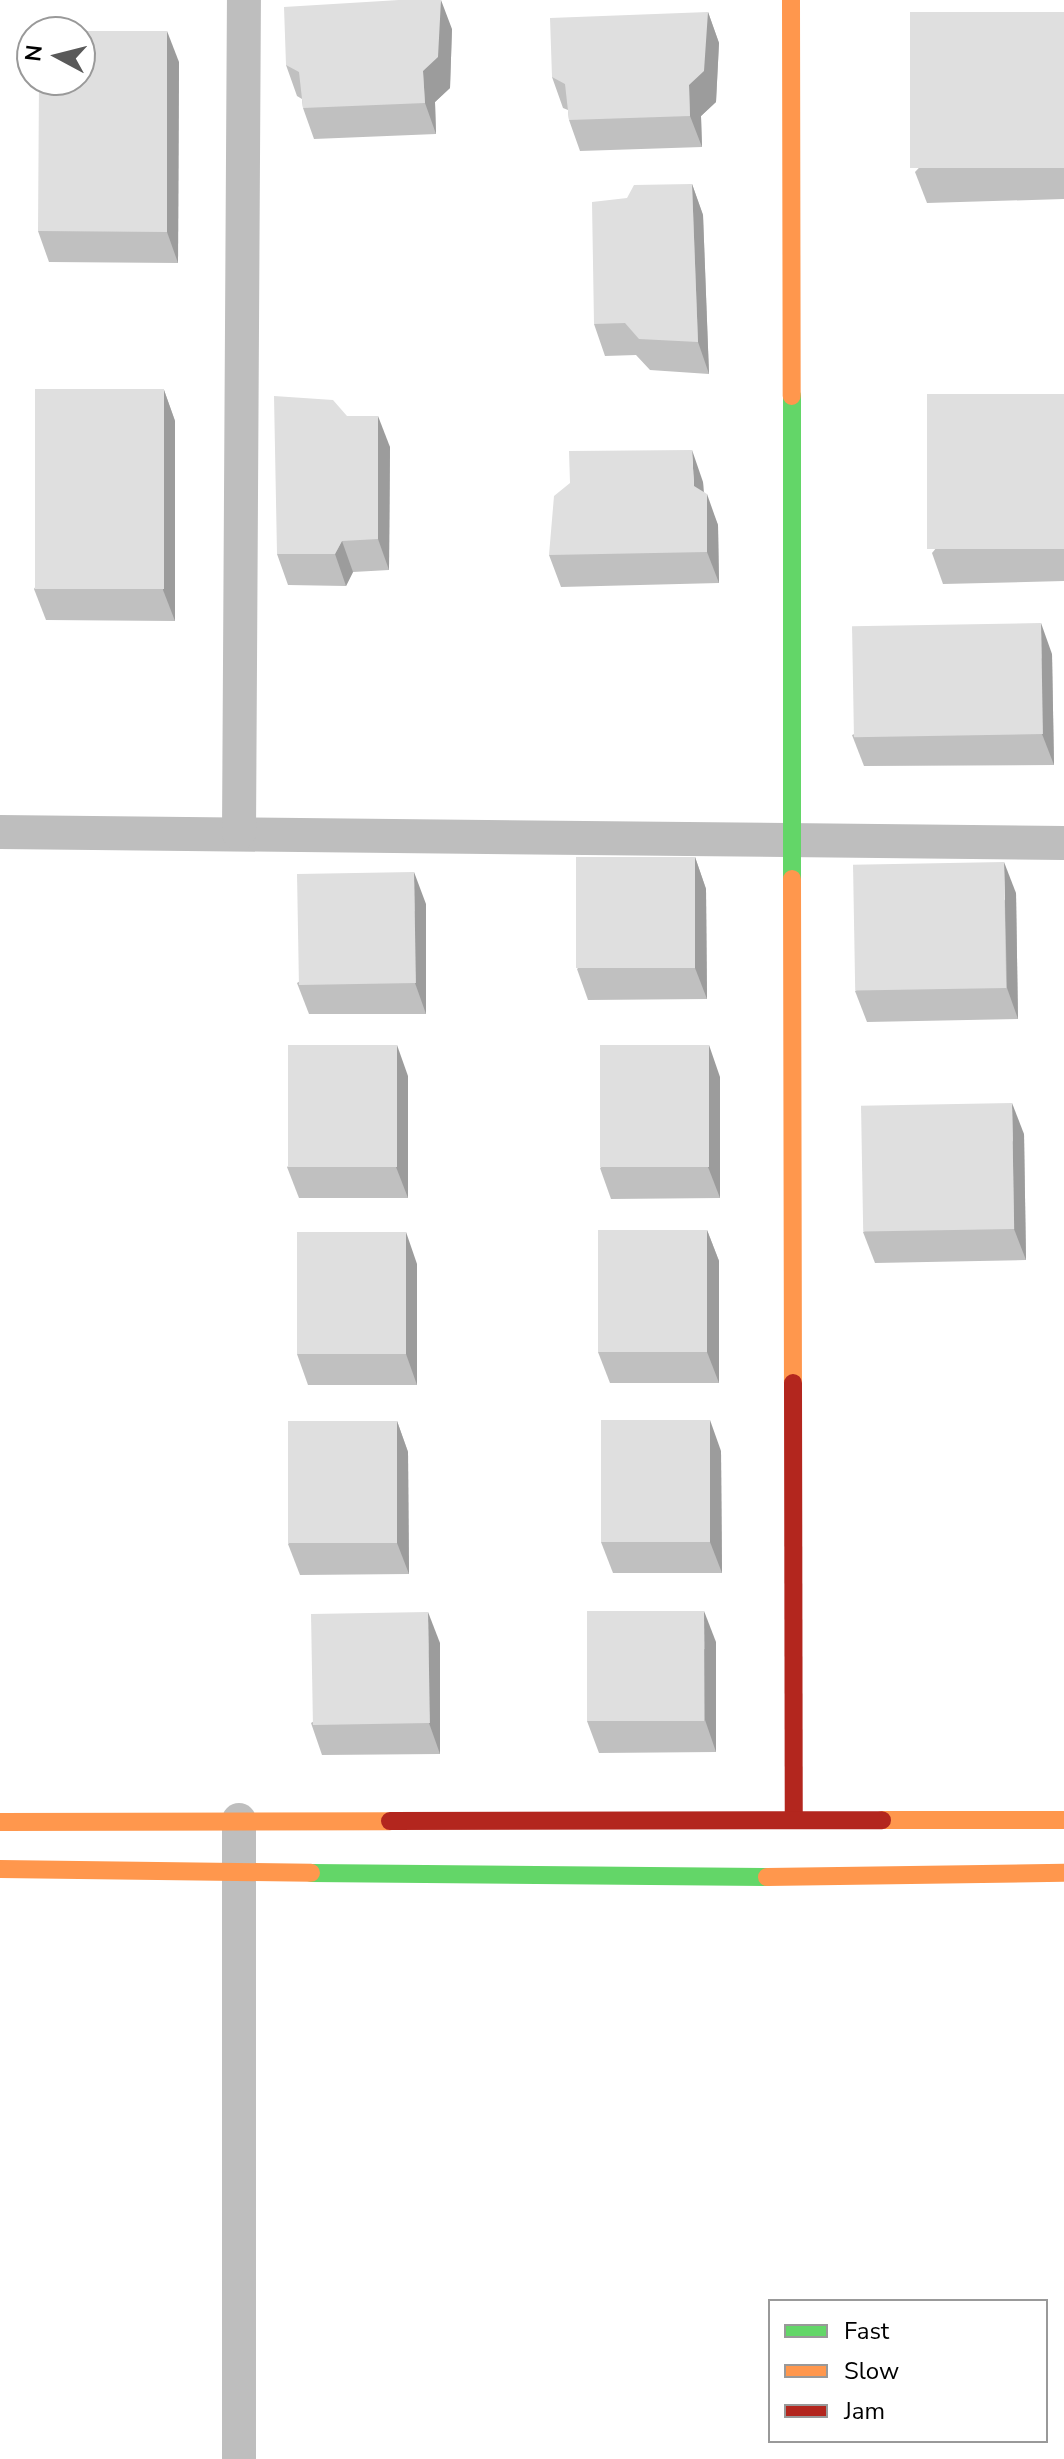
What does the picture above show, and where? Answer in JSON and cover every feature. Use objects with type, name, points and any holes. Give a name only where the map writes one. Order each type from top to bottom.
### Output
[{"type":"street","points":[[239,833],[244,0]]},
{"type":"street","points":[[791,0],[794,1817]]},
{"type":"street","points":[[0,832],[1064,843]]},
{"type":"street","points":[[0,1822],[794,1817],[1064,1820]]},
{"type":"street","points":[[239,1820],[239,2459]]},
{"type":"street","points":[[0,1869],[724,1878],[1064,1873]]},
{"type":"building","points":[[441,0],[438,57],[423,71],[425,103],[303,108],[299,72],[286,65],[284,7]]},
{"type":"building","points":[[708,12],[704,71],[689,85],[690,116],[569,120],[565,84],[552,77],[550,18]]},
{"type":"building","points":[[910,12],[1064,12],[1064,168],[910,168]]},
{"type":"building","points":[[96,31],[167,31],[167,232],[38,231],[39,96],[96,96]]},
{"type":"building","points":[[692,184],[698,342],[639,339],[625,323],[594,324],[592,202],[627,198],[634,185]]},
{"type":"building","points":[[35,389],[164,389],[164,589],[35,589]]},
{"type":"building","points":[[927,394],[1064,394],[1064,549],[927,549]]},
{"type":"building","points":[[274,396],[333,400],[347,416],[378,416],[378,539],[342,541],[335,554],[277,554]]},
{"type":"building","points":[[692,450],[694,486],[707,494],[707,552],[549,555],[554,496],[570,483],[569,451]]},
{"type":"building","points":[[1041,623],[1043,734],[854,737],[852,626]]},
{"type":"building","points":[[576,857],[695,857],[695,968],[576,968]]},
{"type":"building","points":[[1004,862],[1006,988],[855,991],[853,865]]},
{"type":"building","points":[[414,872],[416,983],[299,985],[297,874]]},
{"type":"building","points":[[288,1045],[397,1045],[397,1167],[288,1167]]},
{"type":"building","points":[[600,1045],[709,1045],[709,1167],[600,1167]]},
{"type":"building","points":[[1012,1103],[1014,1229],[863,1232],[861,1106]]},
{"type":"building","points":[[598,1230],[707,1230],[707,1352],[598,1352]]},
{"type":"building","points":[[297,1232],[406,1232],[406,1354],[297,1354]]},
{"type":"building","points":[[601,1420],[710,1420],[710,1542],[601,1542]]},
{"type":"building","points":[[288,1421],[397,1421],[397,1543],[288,1543]]},
{"type":"building","points":[[587,1611],[704,1611],[704,1721],[587,1721]]},
{"type":"building","points":[[428,1612],[430,1723],[313,1725],[311,1614]]},
{"type":"traffic: fast","points":[[792,396],[792,879]]},
{"type":"traffic: fast","points":[[311,1873],[767,1877]]},
{"type":"traffic: slow","points":[[791,0],[792,396]]},
{"type":"traffic: slow","points":[[792,879],[793,1383]]},
{"type":"traffic: slow","points":[[882,1820],[1064,1820]]},
{"type":"traffic: slow","points":[[0,1822],[390,1821]]},
{"type":"traffic: slow","points":[[0,1869],[311,1873]]},
{"type":"traffic: slow","points":[[767,1877],[1064,1873]]},
{"type":"traffic: jam","points":[[793,1383],[794,1817]]},
{"type":"traffic: jam","points":[[390,1821],[882,1820]]}]
